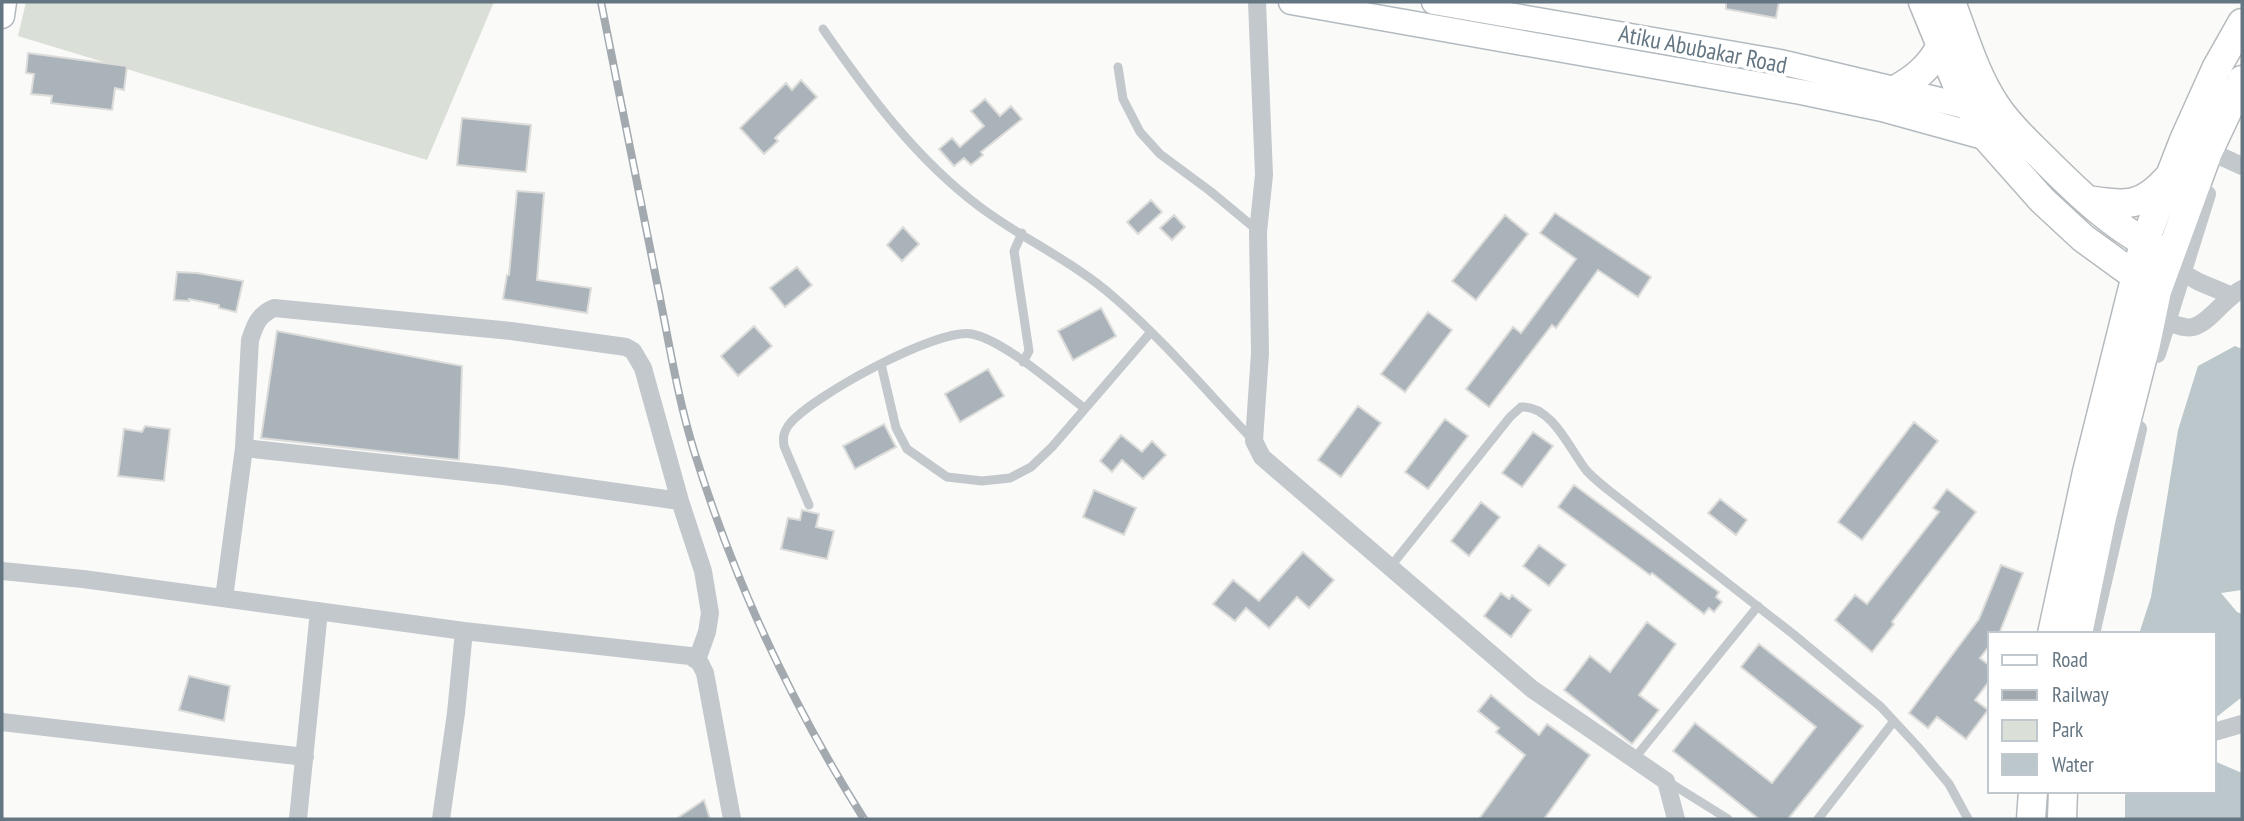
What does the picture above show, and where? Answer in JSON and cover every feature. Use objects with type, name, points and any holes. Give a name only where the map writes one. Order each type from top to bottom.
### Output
[{"type":"main road","points":[[1923,2],[1940,47],[1982,106],[2016,132],[2087,200],[2175,264]]},
{"type":"main road","points":[[1951,2],[1966,44],[1987,138],[2042,200],[2083,238],[2146,284]]},
{"type":"main road","points":[[2078,632],[2102,517],[2146,344],[2144,243],[2216,69],[2242,23]]},
{"type":"main road","points":[[1895,90],[1917,77],[1940,47]]},
{"type":"main road","points":[[2052,632],[2087,472],[2146,284],[2175,264],[2208,152],[2239,96]]},
{"type":"main road","points":[[2087,200],[2140,202],[2161,187],[2170,176]]},
{"type":"main road","points":[[2031,819],[2033,793]]},
{"type":"main road","points":[[2062,819],[2063,793]]},
{"type":"street","points":[[2,16],[4,2]]},
{"type":"street","points":[[1257,2],[1264,174],[1258,232],[1260,353],[1254,441],[1262,457],[1531,689],[1666,781],[1676,819]]},
{"type":"street","points":[[1291,2],[1801,92],[1882,109],[1987,138],[2016,132]]},
{"type":"street","name":"Atiku Abubakar Road","points":[[1434,2],[1780,62],[1895,90],[1982,106]]},
{"type":"street","points":[[2091,632],[2146,391],[2166,322],[2175,264],[2220,156],[2239,96]]},
{"type":"street","points":[[2220,156],[2242,166]]},
{"type":"street","points":[[2166,322],[2192,328],[2204,322],[2236,292],[2175,264]]},
{"type":"street","points":[[224,598],[244,448],[250,341],[258,320],[265,312],[274,308],[511,331],[626,347],[633,351],[643,368],[680,501],[703,571],[710,613],[707,632],[697,660]]},
{"type":"street","points":[[244,448],[503,476],[680,501]]},
{"type":"street","points":[[2,571],[83,579],[464,631],[690,656],[702,667],[708,685],[733,819]]},
{"type":"street","points":[[298,819],[319,611]]},
{"type":"street","points":[[441,819],[464,631]]},
{"type":"street","points":[[2,722],[305,757]]},
{"type":"street","points":[[2216,731],[2242,724]]},
{"type":"lane","points":[[823,29],[862,86],[940,174],[981,208],[1075,266],[1116,298],[1254,441]]},
{"type":"lane","points":[[1118,67],[1123,99],[1140,132],[1160,154],[1210,191],[1258,232]]},
{"type":"lane","points":[[1022,233],[1014,251],[1029,351],[1023,362]]},
{"type":"lane","points":[[881,364],[896,428],[907,449],[947,477],[982,481],[1010,478],[1031,467],[1052,447],[1151,332]]},
{"type":"lane","points":[[809,505],[784,446],[786,428],[808,407],[918,345],[960,333],[973,334],[992,342],[1023,362],[1084,408]]},
{"type":"lane","points":[[1391,566],[1517,409],[1531,407],[1544,415],[1561,433],[1586,469],[1607,489],[1866,694],[1894,721],[1949,784],[1968,819]]},
{"type":"lane","points":[[1634,759],[1758,606]]},
{"type":"lane","points":[[1818,819],[1894,721]]},
{"type":"lane","points":[[1666,781],[1728,819]]},
{"type":"green space","points":[[26,2],[494,2],[427,160],[18,36]]},
{"type":"water","points":[[2235,346],[2242,349],[2242,590],[2221,593],[2237,612],[2242,614],[2242,697],[2216,717],[2216,632],[2140,632],[2151,597],[2178,430],[2198,366]]},
{"type":"water","points":[[2216,762],[2242,773],[2242,819],[2125,819],[2125,795],[2216,793]]},
{"type":"building","points":[[1726,2],[1779,2],[1776,18],[1726,9]]},
{"type":"building","points":[[28,53],[127,66],[124,90],[115,88],[112,110],[51,103],[52,96],[31,94],[34,74],[26,73]]},
{"type":"building","points":[[801,80],[817,97],[775,138],[778,141],[764,154],[740,128],[786,83],[792,90]]},
{"type":"building","points":[[985,99],[1000,116],[1011,106],[1022,119],[981,152],[983,155],[971,165],[964,158],[954,166],[939,149],[952,138],[960,147],[984,126],[971,111]]},
{"type":"building","points":[[462,118],[531,125],[526,172],[457,165]]},
{"type":"building","points":[[517,191],[544,193],[537,280],[591,288],[587,313],[503,299],[509,275]]},
{"type":"building","points":[[1151,200],[1162,212],[1138,234],[1127,222]]},
{"type":"building","points":[[1555,213],[1651,277],[1638,297],[1598,270],[1556,328],[1552,325],[1489,407],[1466,389],[1513,327],[1521,333],[1576,259],[1540,233]]},
{"type":"building","points":[[1174,215],[1185,227],[1172,240],[1160,228]]},
{"type":"building","points":[[1505,215],[1528,234],[1476,300],[1452,281]]},
{"type":"building","points":[[903,227],[919,244],[902,261],[887,245]]},
{"type":"building","points":[[797,267],[812,285],[785,307],[770,288]]},
{"type":"building","points":[[177,272],[243,281],[236,312],[219,308],[219,305],[189,299],[174,300]]},
{"type":"building","points":[[1101,308],[1116,336],[1073,360],[1058,331]]},
{"type":"building","points":[[1428,312],[1452,330],[1405,392],[1381,374]]},
{"type":"building","points":[[754,326],[772,346],[738,376],[721,356]]},
{"type":"building","points":[[277,331],[462,366],[459,460],[261,438]]},
{"type":"building","points":[[988,369],[1004,396],[960,422],[945,394]]},
{"type":"building","points":[[1358,406],[1381,423],[1341,477],[1318,460]]},
{"type":"building","points":[[1445,419],[1468,436],[1428,489],[1405,472]]},
{"type":"building","points":[[1914,422],[1938,441],[1862,540],[1838,522]]},
{"type":"building","points":[[884,424],[896,447],[855,469],[843,446]]},
{"type":"building","points":[[145,426],[170,429],[164,481],[118,476],[124,429],[142,432]]},
{"type":"building","points":[[1533,432],[1553,446],[1522,487],[1502,473]]},
{"type":"building","points":[[1121,435],[1142,452],[1152,441],[1166,455],[1143,479],[1122,460],[1112,472],[1100,461]]},
{"type":"building","points":[[1574,485],[1719,592],[1716,597],[1722,602],[1714,612],[1709,608],[1704,614],[1652,573],[1650,575],[1558,507]]},
{"type":"building","points":[[1947,489],[1976,512],[1872,652],[1835,620],[1855,595],[1867,604],[1939,512],[1933,508]]},
{"type":"building","points":[[1094,490],[1136,508],[1124,535],[1083,517]]},
{"type":"building","points":[[1720,499],[1747,520],[1736,535],[1708,513]]},
{"type":"building","points":[[1481,502],[1500,517],[1469,556],[1451,541]]},
{"type":"building","points":[[802,510],[819,514],[816,527],[834,531],[827,559],[781,549],[788,518],[800,520]]},
{"type":"building","points":[[1539,545],[1566,565],[1549,586],[1523,566]]},
{"type":"building","points":[[1303,552],[1334,580],[1309,608],[1297,597],[1269,628],[1246,608],[1235,621],[1213,604],[1233,580],[1259,601]]},
{"type":"building","points":[[2001,565],[2023,573],[2000,632],[1988,632],[1988,648],[1980,658],[1988,664],[1988,683],[1975,700],[1988,710],[1966,739],[1937,717],[1928,728],[1909,713],[1979,619]]},
{"type":"building","points":[[1501,593],[1509,599],[1512,595],[1531,610],[1511,637],[1484,616]]},
{"type":"building","points":[[1647,622],[1676,644],[1639,695],[1659,710],[1632,744],[1564,690],[1590,656],[1610,672]]},
{"type":"building","points":[[1759,644],[1863,726],[1788,819],[1759,819],[1673,751],[1695,723],[1772,783],[1816,727],[1741,667]]},
{"type":"building","points":[[189,676],[230,686],[224,721],[179,710]]},
{"type":"building","points":[[1491,695],[1539,735],[1547,724],[1590,755],[1544,819],[1479,819],[1525,755],[1496,732],[1499,728],[1478,711]]},
{"type":"building","points":[[704,800],[710,819],[676,819]]},
{"type":"railway","points":[[601,2],[673,366],[695,454],[728,549],[768,642],[813,732],[864,819]]}]
